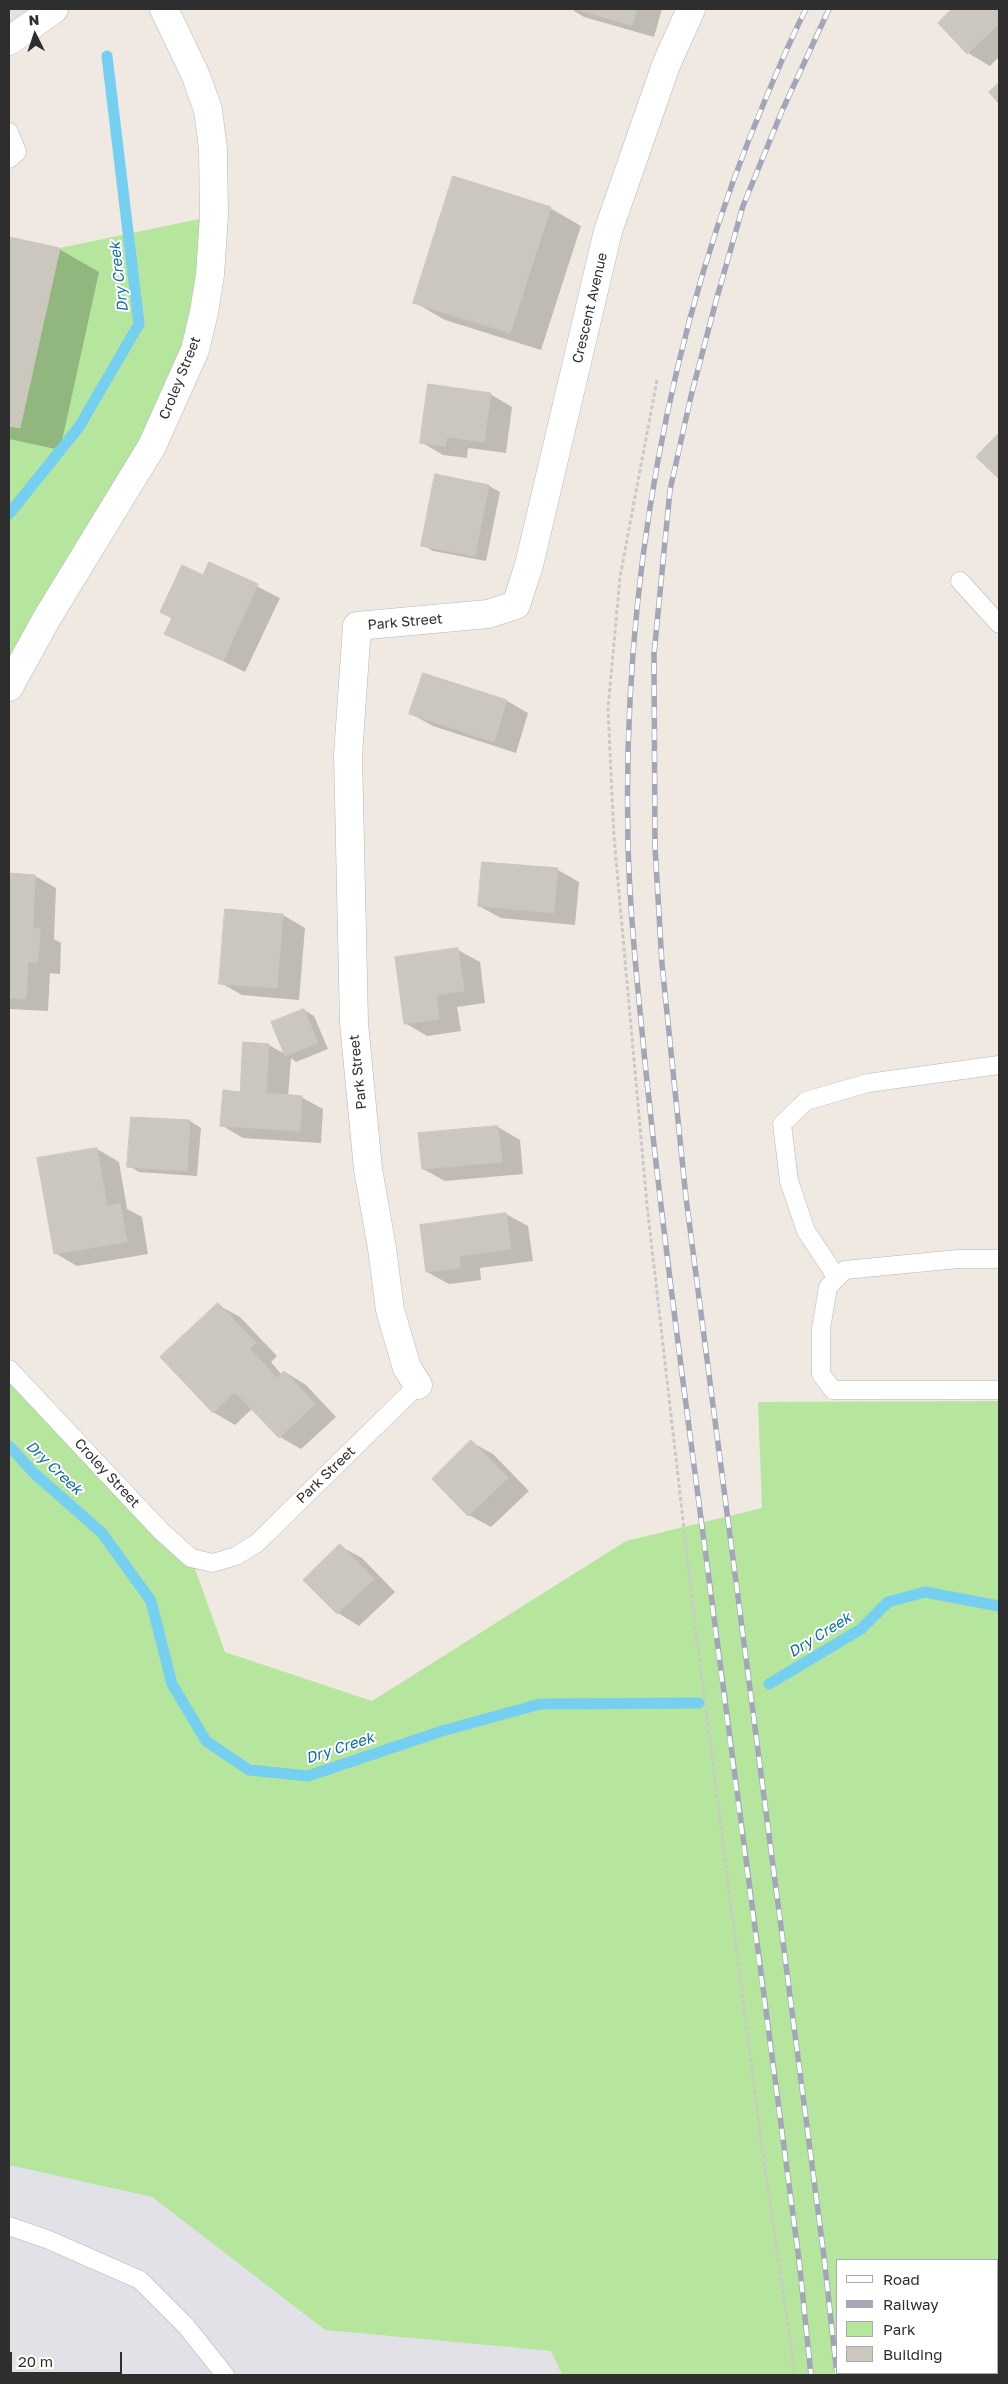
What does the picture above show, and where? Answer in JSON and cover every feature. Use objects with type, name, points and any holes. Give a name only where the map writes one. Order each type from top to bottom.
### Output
[{"type":"street","points":[[9,41],[54,9]]},
{"type":"street","name":"Croley Street","points":[[9,687],[47,618],[152,446],[194,350],[204,312],[210,275],[214,216],[212,149],[208,110],[196,76],[164,9]]},
{"type":"street","name":"Crescent Avenue","points":[[505,609],[516,605],[528,566],[608,231],[666,65],[691,9]]},
{"type":"street","name":"Park Street","points":[[418,1385],[407,1368],[390,1310],[382,1248],[368,1169],[354,1023],[348,755],[356,626],[488,614],[505,609]]},
{"type":"lane","points":[[9,132],[17,152],[9,159]]},
{"type":"lane","points":[[960,581],[999,624]]},
{"type":"lane","points":[[837,1278],[806,1232],[788,1181],[782,1124],[806,1101],[868,1083],[999,1065]]},
{"type":"lane","points":[[999,1259],[958,1259],[845,1270],[828,1287],[821,1329],[821,1374],[833,1390],[999,1390]]},
{"type":"lane","name":"Croley Street","points":[[9,1369],[161,1530],[191,1558],[213,1563]]},
{"type":"lane","name":"Park Street","points":[[213,1563],[236,1556],[257,1542],[418,1385]]},
{"type":"lane","points":[[9,2226],[49,2240],[140,2280],[186,2326],[225,2375]]},
{"type":"path","points":[[657,380],[620,577],[608,709],[614,836],[646,1205],[691,1586],[761,2140],[795,2375]]},
{"type":"shaded area","points":[[9,9],[54,9],[9,41]]},
{"type":"shaded area","points":[[9,2165],[152,2197],[325,2330],[551,2351],[562,2375],[9,2375]]},
{"type":"green space","points":[[214,216],[195,350],[9,687],[9,426],[20,428],[60,248]]},
{"type":"green space","points":[[9,1369],[191,1558],[225,1652],[372,1701],[626,1541],[762,1508],[758,1402],[999,1401],[999,2375],[562,2375],[551,2351],[325,2330],[152,2197],[9,2165]]},
{"type":"building","points":[[575,9],[637,9],[632,25]]},
{"type":"building","points":[[952,9],[999,9],[999,24],[967,54],[938,23]]},
{"type":"building","points":[[999,83],[999,104],[989,92]]},
{"type":"building","points":[[453,176],[551,207],[510,333],[413,303]]},
{"type":"building","points":[[9,237],[60,248],[20,428],[9,426]]},
{"type":"building","points":[[428,384],[491,393],[484,442],[447,437],[445,446],[420,443]]},
{"type":"building","points":[[999,433],[999,479],[976,457]]},
{"type":"building","points":[[435,474],[489,485],[475,556],[421,546]]},
{"type":"building","points":[[209,562],[258,584],[223,661],[164,634],[172,618],[160,612],[182,565],[203,575]]},
{"type":"building","points":[[423,673],[507,700],[494,742],[409,714]]},
{"type":"building","points":[[482,862],[558,868],[554,913],[478,906]]},
{"type":"building","points":[[9,873],[35,875],[33,928],[40,929],[38,962],[28,962],[26,999],[9,998]]},
{"type":"building","points":[[225,909],[283,914],[277,988],[219,984]]},
{"type":"building","points":[[458,948],[464,991],[436,995],[439,1019],[404,1024],[395,957]]},
{"type":"building","points":[[304,1009],[318,1043],[285,1056],[271,1022]]},
{"type":"building","points":[[243,1042],[269,1044],[266,1093],[302,1096],[300,1131],[220,1126],[223,1090],[240,1092]]},
{"type":"building","points":[[131,1117],[190,1120],[187,1171],[127,1167]]},
{"type":"building","points":[[498,1126],[502,1162],[422,1169],[418,1133]]},
{"type":"building","points":[[97,1148],[107,1206],[120,1203],[127,1242],[54,1254],[37,1158]]},
{"type":"building","points":[[506,1213],[511,1249],[459,1256],[460,1268],[426,1272],[420,1225]]},
{"type":"building","points":[[218,1303],[256,1343],[250,1349],[277,1378],[284,1371],[315,1404],[279,1438],[235,1392],[213,1413],[160,1357]]},
{"type":"building","points":[[471,1440],[508,1478],[468,1516],[432,1479]]},
{"type":"building","points":[[340,1544],[374,1579],[337,1614],[303,1580]]},
{"type":"waterway","name":"Dry Creek","points":[[9,514],[79,427],[139,324],[107,56]]},
{"type":"waterway","name":"Dry Creek","points":[[9,1446],[35,1474],[102,1533],[151,1601],[172,1684],[206,1741],[249,1770],[308,1776],[442,1731],[540,1704],[699,1703]]},
{"type":"waterway","name":"Dry Creek","points":[[769,1684],[861,1629],[888,1602],[925,1592],[999,1606]]},
{"type":"railway","points":[[806,9],[768,93],[733,183],[703,274],[678,367],[658,461],[643,556],[633,652],[628,749],[628,845],[637,981],[662,1217],[799,2260],[811,2375]]},
{"type":"railway","points":[[829,9],[782,111],[743,206],[716,301],[691,396],[670,490],[654,654],[655,847],[662,964],[686,1198],[824,2257],[836,2366]]}]
